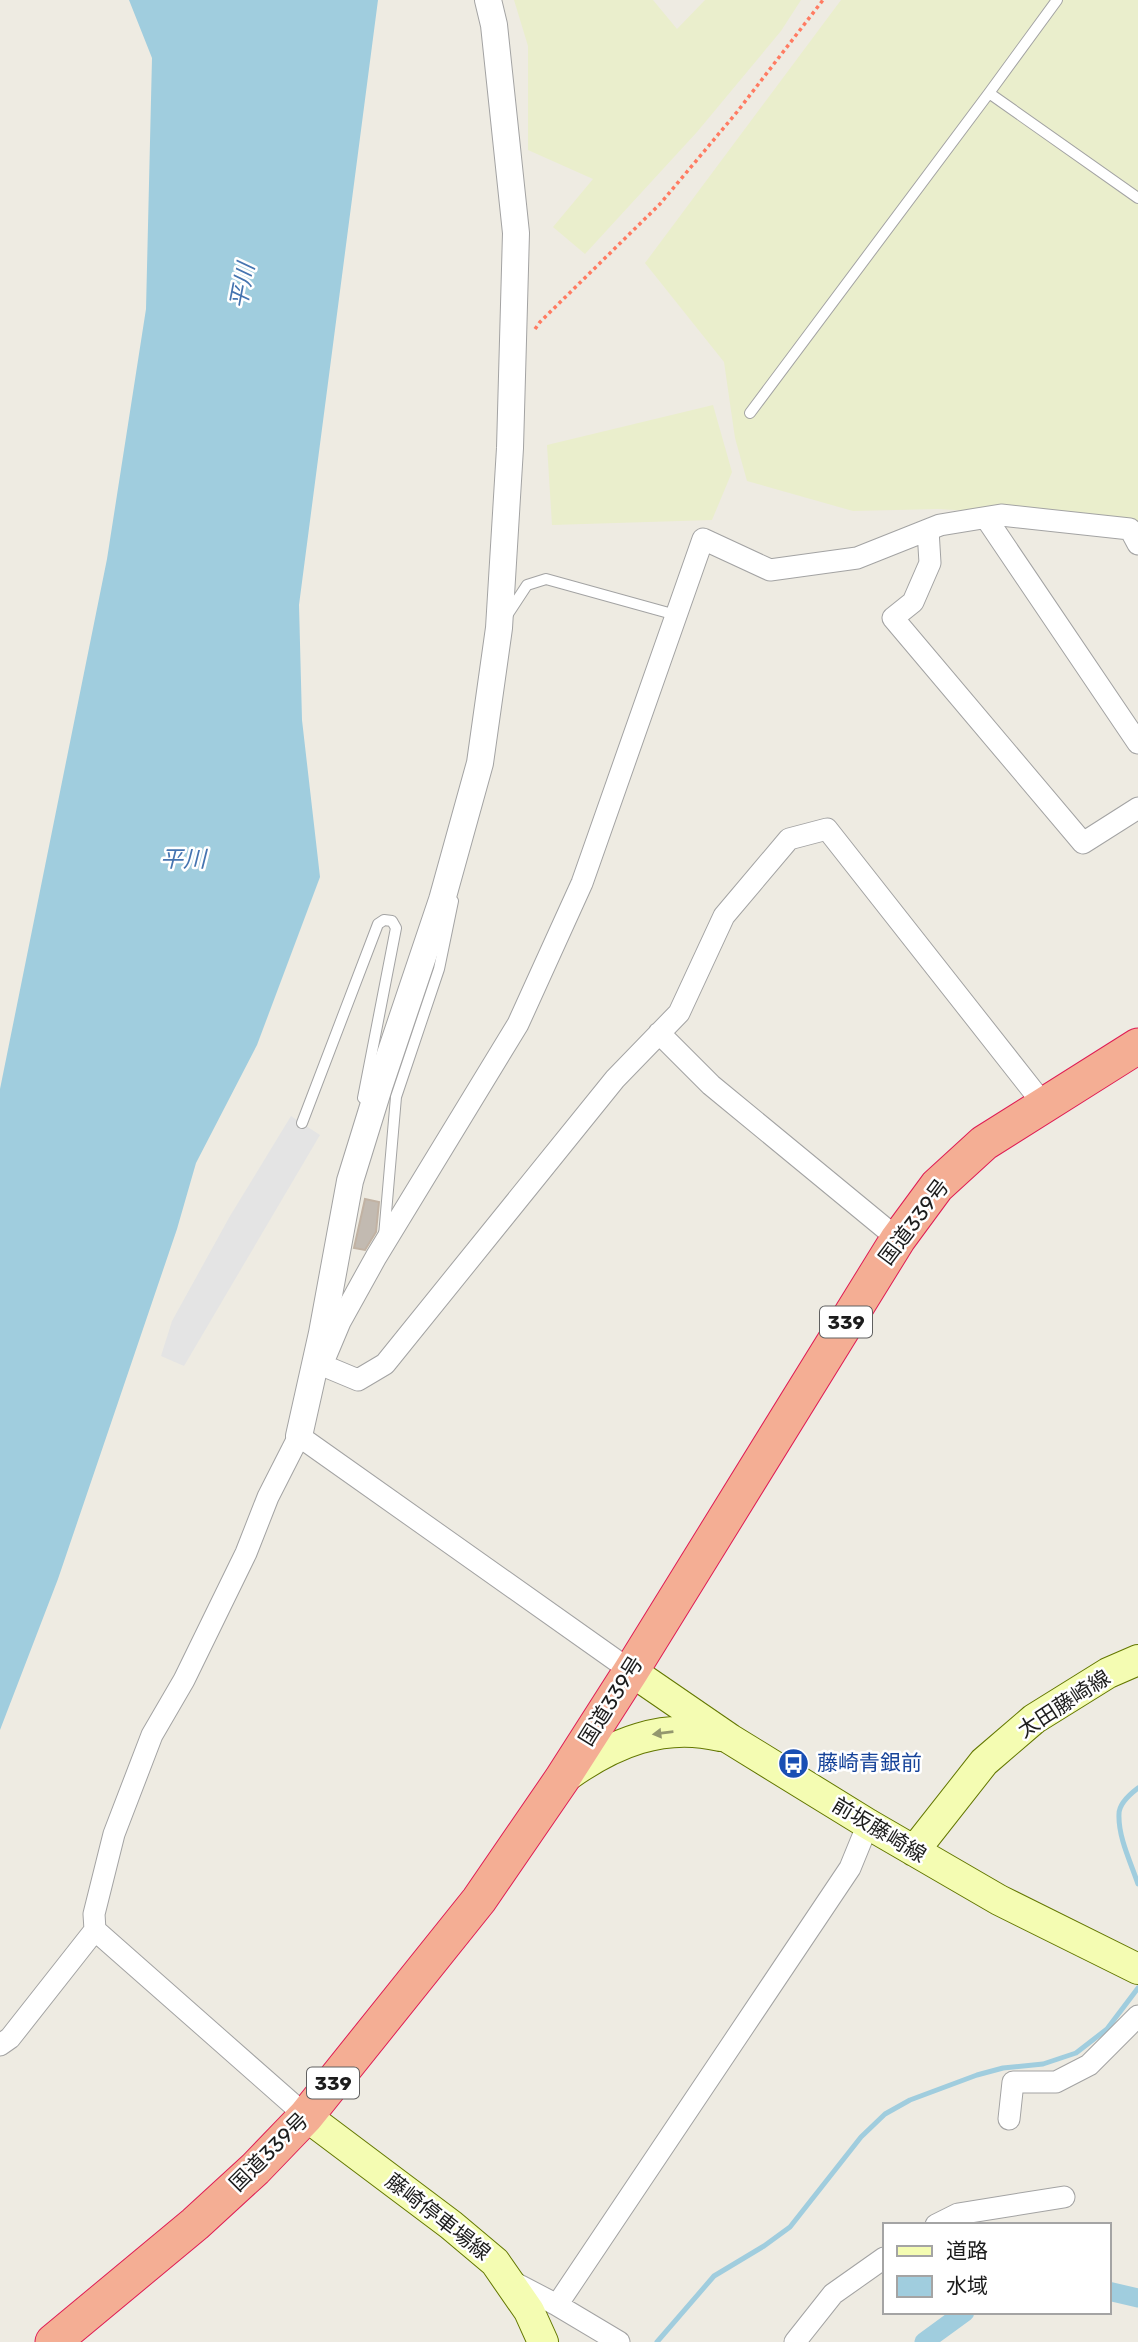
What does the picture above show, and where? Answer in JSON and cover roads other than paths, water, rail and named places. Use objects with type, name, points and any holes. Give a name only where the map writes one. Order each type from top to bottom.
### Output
[{"type":"highway","name":"国道339号","points":[[53,2342],[195,2224],[255,2169],[306,2116],[479,1900],[562,1779],[631,1671],[898,1238],[937,1186],[984,1143],[1138,1046]]},
{"type":"main road","name":"太田藤崎線","points":[[914,1851],[984,1762],[1034,1719],[1108,1673],[1138,1660]]},
{"type":"main road","name":"前坂藤崎線","points":[[631,1671],[730,1739],[868,1824],[999,1900],[1138,1969]]},
{"type":"main road","points":[[562,1779],[612,1747],[653,1734],[684,1731],[730,1739]]},
{"type":"main road","name":"藤崎停車場線","points":[[306,2116],[451,2225],[495,2262],[529,2311],[543,2342]]},
{"type":"street","points":[[0,2045],[10,2038],[95,1930],[94,1914],[114,1834],[152,1735],[184,1680],[299,1436],[318,1368],[350,1181],[447,881],[481,764],[499,628],[510,448],[516,233],[494,24],[488,0]]},
{"type":"street","points":[[318,1368],[340,1322],[383,1247],[518,1024],[582,883],[703,539],[770,570],[857,558],[940,525],[1001,515],[1130,528],[1138,544]]},
{"type":"street","points":[[986,518],[1138,743]]},
{"type":"street","points":[[928,530],[930,563],[913,602],[893,618],[1083,843],[1138,808]]},
{"type":"street","points":[[318,1368],[358,1380],[385,1364],[615,1079],[679,1013],[724,916],[789,839],[827,829],[1045,1106]]},
{"type":"street","points":[[659,1033],[711,1085],[898,1238]]},
{"type":"street","points":[[299,1436],[631,1671]]},
{"type":"street","points":[[557,2305],[850,1868],[868,1824]]},
{"type":"street","points":[[95,1930],[306,2116]]},
{"type":"street","points":[[1009,2119],[1013,2082],[1056,2082],[1089,2065],[1138,2016]]},
{"type":"street","points":[[940,2223],[958,2214],[1064,2197]]},
{"type":"street","points":[[795,2342],[833,2294],[883,2259]]},
{"type":"street","points":[[509,2280],[618,2342]]},
{"type":"lane","points":[[750,413],[1056,0]]},
{"type":"lane","points":[[989,93],[1138,198]]},
{"type":"lane","points":[[499,628],[527,585],[546,579],[676,615]]},
{"type":"lane","points":[[383,1247],[396,1097],[439,969],[454,904],[447,881]]},
{"type":"lane","points":[[302,1123],[378,924],[384,920],[392,921],[396,928],[350,1181]]},
{"type":"water","name":"平川","points":[[129,0],[378,0],[299,605],[302,720],[320,877],[257,1045],[196,1163],[177,1229],[58,1579],[0,1730],[0,1089],[107,559],[146,309],[152,58]]},
{"type":"waterway","points":[[1138,1788],[1128,1796],[1119,1810],[1123,1841],[1138,1884]]},
{"type":"waterway","points":[[657,2342],[714,2276],[790,2227],[861,2137],[885,2114],[910,2100],[977,2075],[1003,2068],[1043,2064],[1076,2053],[1107,2029],[1138,1988]]},
{"type":"waterway","points":[[1110,2291],[1138,2298]]},
{"type":"waterway","points":[[924,2342],[962,2314]]},
{"type":"place","name":"藤崎青銀前","points":[[794,1763]]}]
